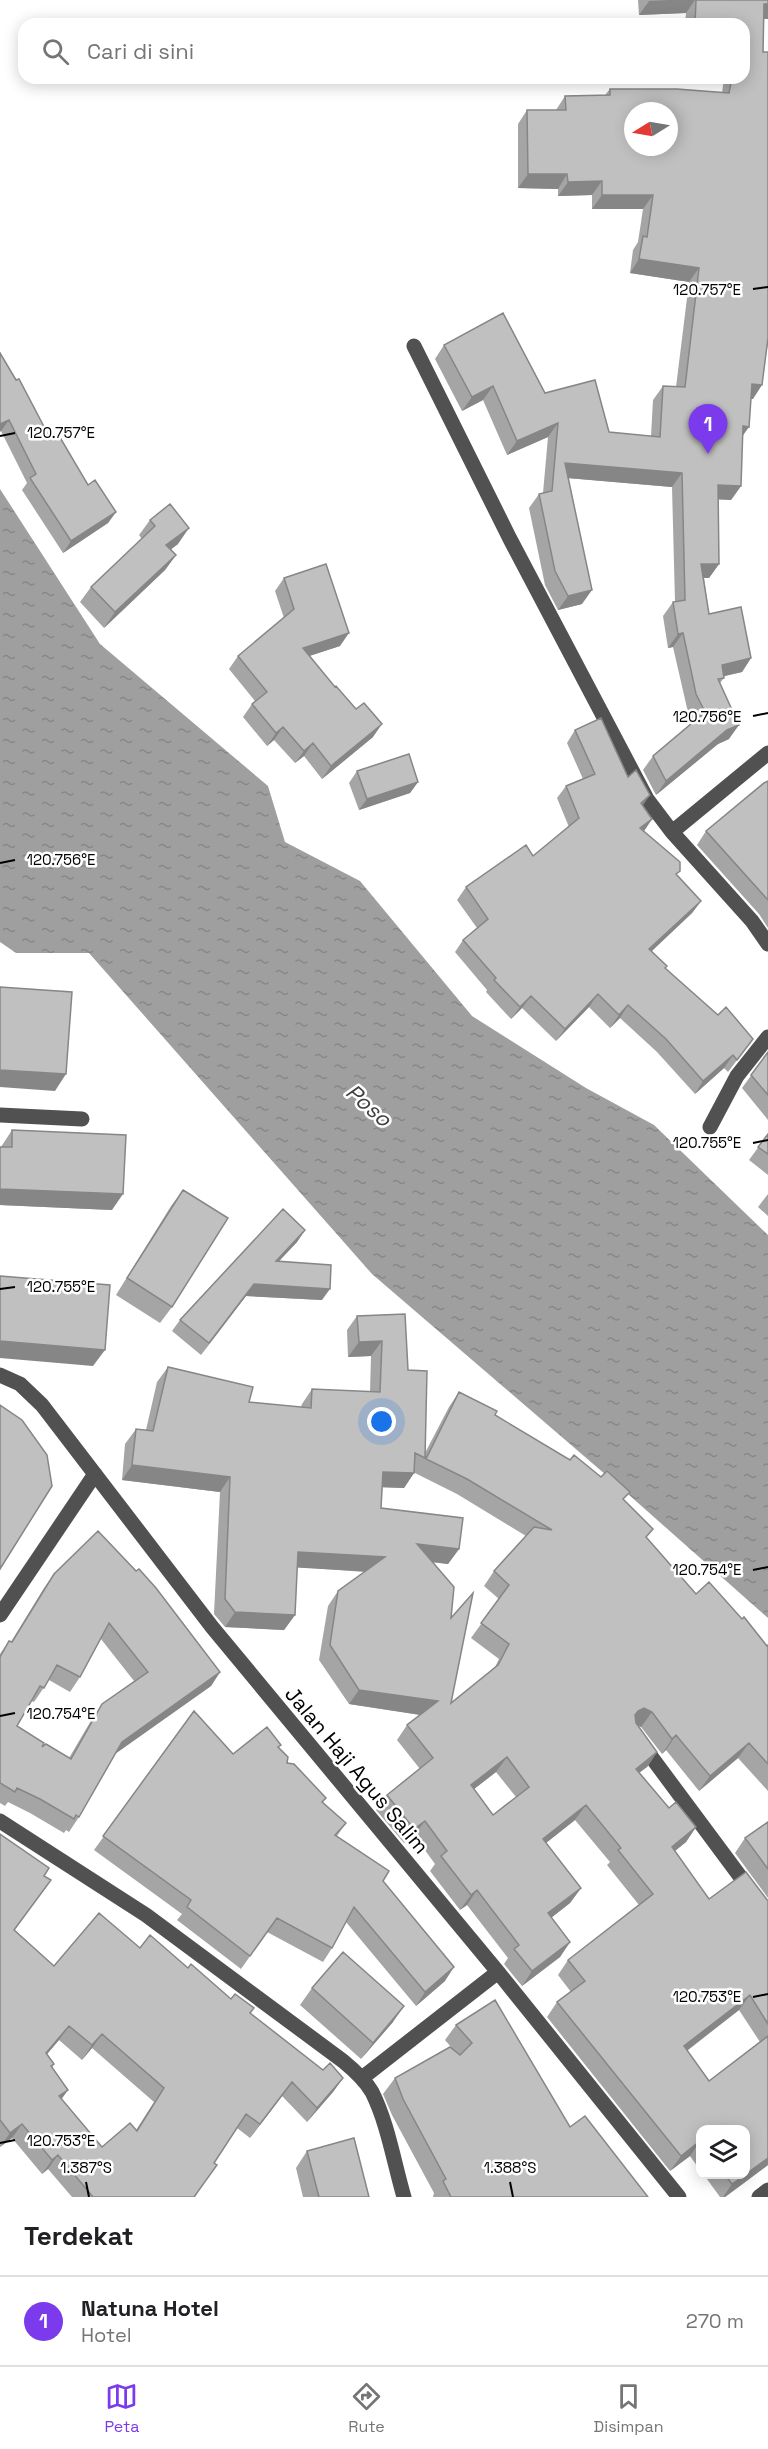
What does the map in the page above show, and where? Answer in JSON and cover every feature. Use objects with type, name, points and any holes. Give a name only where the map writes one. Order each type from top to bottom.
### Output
[{"type":"street","points":[[414,346],[510,539],[647,799],[672,832],[752,921],[768,944]]},
{"type":"street","points":[[672,832],[768,753]]},
{"type":"street","points":[[710,1127],[737,1076],[768,1036]]},
{"type":"street","points":[[0,1114],[82,1119]]},
{"type":"street","name":"Jalan Haji Agus Salim","points":[[0,1375],[20,1384],[42,1405],[212,1627],[498,1972],[679,2197]]},
{"type":"street","points":[[0,1615],[95,1474]]},
{"type":"street","points":[[634,1733],[768,1914]]},
{"type":"street","points":[[0,1821],[146,1915],[323,2044],[362,2078],[372,2091],[380,2113],[404,2197]]},
{"type":"street","points":[[362,2078],[498,1972]]},
{"type":"street","points":[[759,2197],[768,2190]]},
{"type":"water","name":"Poso","points":[[0,489],[100,644],[268,786],[285,842],[360,881],[472,1016],[586,1088],[654,1125],[768,1235],[768,1618],[620,1487],[372,1274],[89,953],[16,953],[0,942]]},
{"type":"building","points":[[696,0],[768,0],[768,4],[764,4],[763,52],[768,52],[768,338],[762,385],[752,384],[749,427],[743,426],[741,486],[718,485],[719,564],[701,564],[709,614],[741,607],[751,658],[722,665],[724,678],[718,679],[739,725],[727,730],[666,781],[653,756],[705,712],[696,694],[683,633],[678,634],[673,602],[685,600],[682,473],[565,463],[592,590],[568,596],[555,571],[539,494],[552,491],[558,423],[517,441],[493,386],[472,397],[444,345],[503,313],[545,393],[595,380],[609,432],[660,437],[663,386],[685,387],[699,268],[639,259],[643,236],[647,237],[653,195],[602,195],[602,181],[568,182],[567,174],[528,174],[527,110],[566,110],[565,96],[610,95],[610,89],[677,89],[729,93],[731,84],[750,84],[750,18],[695,18]]},
{"type":"building","points":[[0,353],[16,380],[19,379],[50,438],[58,434],[88,485],[95,480],[116,512],[71,541],[30,478],[36,474],[9,420],[0,424]]},
{"type":"building","points":[[170,504],[189,528],[166,545],[176,555],[115,612],[91,587],[155,526],[150,520]]},
{"type":"building","points":[[326,564],[349,633],[303,648],[356,709],[364,703],[382,724],[331,766],[313,743],[304,751],[283,727],[276,733],[252,704],[267,692],[238,656],[294,609],[284,578]]},
{"type":"building","points":[[601,718],[628,777],[636,770],[650,795],[641,803],[652,819],[640,828],[680,862],[680,871],[676,874],[701,901],[649,949],[667,966],[665,968],[718,1015],[726,1007],[753,1039],[737,1060],[733,1055],[703,1081],[666,1039],[628,1005],[619,1015],[598,994],[565,1029],[531,996],[520,1007],[494,980],[496,978],[463,940],[488,919],[466,887],[526,845],[533,856],[579,818],[566,786],[595,774],[575,730]]},
{"type":"building","points":[[409,754],[418,782],[367,799],[357,771]]},
{"type":"building","points":[[768,781],[768,900],[706,831]]},
{"type":"building","points":[[0,987],[72,992],[66,1074],[0,1070]]},
{"type":"building","points":[[768,1052],[768,1095],[751,1075]]},
{"type":"building","points":[[12,1130],[126,1135],[123,1194],[0,1189],[0,1147],[12,1147]]},
{"type":"building","points":[[768,1134],[768,1154],[758,1147]]},
{"type":"building","points":[[183,1190],[228,1218],[172,1307],[127,1278]]},
{"type":"building","points":[[283,1209],[305,1230],[276,1261],[331,1265],[330,1289],[254,1284],[209,1343],[180,1320]]},
{"type":"building","points":[[0,1276],[110,1285],[105,1350],[0,1341]]},
{"type":"building","points":[[405,1314],[408,1370],[427,1371],[425,1458],[415,1453],[414,1473],[383,1472],[381,1508],[463,1518],[459,1549],[417,1544],[454,1587],[451,1618],[473,1593],[451,1703],[498,1665],[509,1644],[481,1623],[509,1585],[494,1571],[534,1527],[552,1530],[467,1479],[426,1459],[459,1392],[497,1411],[495,1415],[570,1460],[574,1455],[601,1477],[607,1471],[630,1492],[623,1499],[653,1529],[646,1537],[696,1594],[709,1582],[768,1645],[768,1764],[749,1743],[710,1776],[676,1735],[672,1739],[652,1712],[644,1708],[635,1715],[636,1723],[657,1752],[636,1769],[669,1808],[676,1802],[696,1827],[672,1847],[709,1899],[746,1872],[768,1901],[768,2024],[750,1995],[684,2046],[709,2081],[768,2036],[768,2158],[750,2171],[750,2125],[696,2125],[696,2144],[681,2156],[557,2002],[585,1981],[568,1960],[653,1894],[618,1850],[621,1848],[586,1805],[543,1839],[581,1888],[548,1913],[570,1942],[532,1971],[514,1949],[519,1945],[477,1890],[471,1895],[441,1856],[447,1851],[425,1821],[414,1829],[387,1795],[433,1758],[407,1725],[438,1701],[359,1690],[330,1645],[338,1591],[385,1557],[298,1552],[295,1615],[235,1612],[225,1599],[230,1477],[132,1465],[136,1429],[153,1431],[168,1367],[253,1387],[249,1402],[311,1408],[312,1389],[380,1392],[382,1341],[359,1342],[357,1316]],"holes":[[[507,1757],[529,1787],[493,1815],[471,1785]]]},
{"type":"building","points":[[0,1405],[22,1420],[47,1455],[52,1486],[0,1569]]},
{"type":"building","points":[[98,1531],[136,1571],[139,1569],[156,1588],[220,1672],[122,1742],[79,1817],[76,1815],[74,1819],[40,1799],[17,1788],[15,1792],[0,1783],[0,1657],[9,1641],[12,1642],[54,1574]],"holes":[[[109,1623],[148,1672],[102,1704],[71,1759],[46,1744],[42,1747],[44,1743],[17,1726],[40,1686],[44,1688],[57,1665],[80,1677]]]},
{"type":"building","points":[[194,1711],[233,1754],[267,1727],[281,1745],[278,1747],[288,1757],[287,1763],[294,1764],[326,1798],[322,1802],[346,1823],[335,1835],[389,1871],[383,1881],[454,1967],[425,1992],[354,1907],[332,1948],[277,1918],[250,1956],[187,1907],[191,1900],[103,1836]]},
{"type":"building","points":[[768,1822],[768,1869],[745,1838]]},
{"type":"building","points":[[0,1834],[49,1868],[44,1876],[51,1880],[14,1930],[54,1966],[99,1913],[140,1948],[150,1935],[188,1968],[191,1964],[231,1999],[235,1994],[254,2008],[250,2013],[323,2070],[330,2063],[343,2078],[317,2108],[292,2082],[260,2124],[246,2114],[214,2163],[217,2165],[194,2197],[93,2197],[58,2155],[52,2160],[22,2124],[10,2133],[0,2120]],"holes":[[[69,2026],[92,2045],[102,2034],[164,2088],[137,2131],[130,2123],[102,2147],[59,2096],[68,2090],[51,2066],[54,2064],[46,2053]]]},
{"type":"building","points":[[343,1952],[404,2006],[373,2043],[312,1988]]},
{"type":"building","points":[[495,2000],[570,2127],[585,2116],[648,2197],[451,2197],[443,2181],[446,2179],[403,2099],[395,2078],[450,2047],[460,2055],[472,2043],[456,2025]]},
{"type":"building","points":[[354,2138],[369,2197],[319,2197],[307,2151]]},
{"type":"building","points":[[728,2179],[739,2179],[732,2184]]},
{"type":"place","name":"Natuna Hotel","points":[[708,454]]}]
